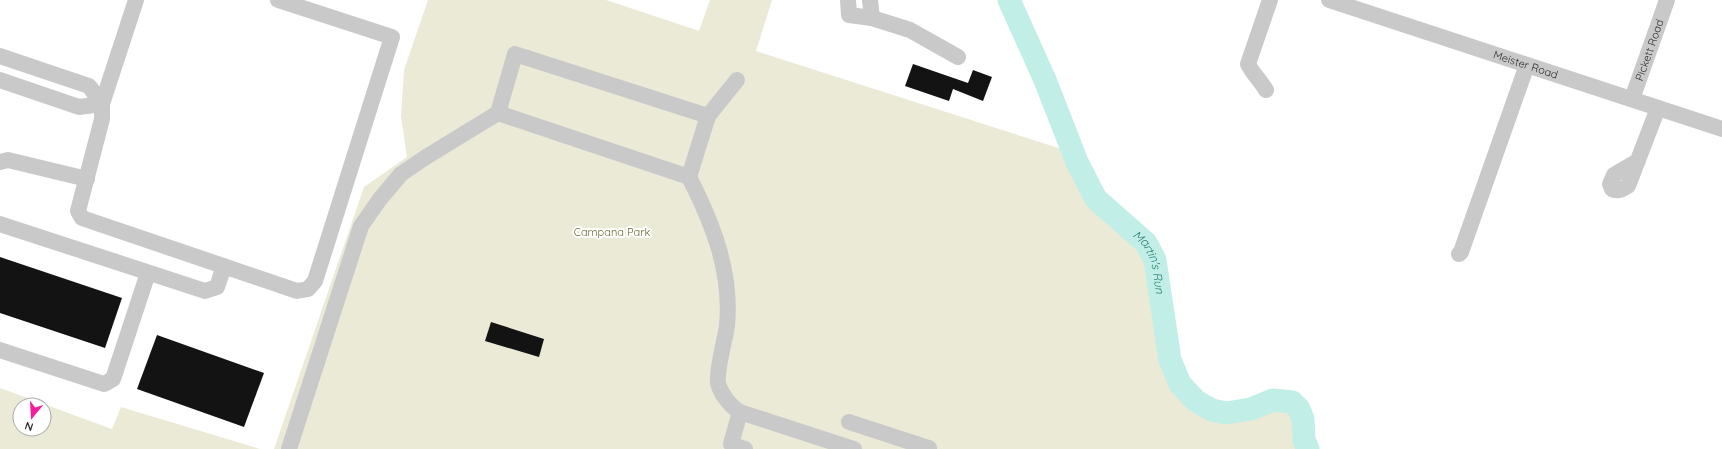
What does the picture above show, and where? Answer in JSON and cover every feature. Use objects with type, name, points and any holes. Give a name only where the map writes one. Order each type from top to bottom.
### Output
[{"type":"street","points":[[136,0],[102,104],[102,119],[78,211],[82,218],[297,291],[308,290],[314,281],[392,38],[278,0]]},
{"type":"street","points":[[848,0],[849,15],[872,18],[910,30],[958,57]]},
{"type":"street","points":[[870,0],[872,18]]},
{"type":"street","points":[[1266,90],[1259,79],[1250,70],[1248,64],[1270,0]]},
{"type":"street","name":"Meister Road","points":[[1329,0],[1722,129]]},
{"type":"street","name":"Pickett Road","points":[[1632,99],[1667,0]]},
{"type":"street","points":[[289,449],[361,226],[380,199],[402,174],[426,157],[498,113],[515,54],[708,116]]},
{"type":"street","points":[[0,56],[89,86],[102,104]]},
{"type":"street","points":[[1459,254],[1461,252],[1527,65]]},
{"type":"street","points":[[0,80],[80,107],[102,104]]},
{"type":"street","points":[[688,178],[708,116],[737,80]]},
{"type":"street","points":[[1638,161],[1658,108]]},
{"type":"street","points":[[498,113],[688,178],[708,216],[726,273],[728,302],[727,326],[718,383],[731,406],[740,412],[854,449]]},
{"type":"street","points":[[0,162],[8,160],[87,179]]},
{"type":"street","points":[[0,224],[205,291],[217,286],[224,266]]},
{"type":"street","points":[[0,350],[104,384],[113,379],[148,273]]},
{"type":"street","points":[[740,412],[731,444],[745,449]]},
{"type":"street","points":[[849,422],[931,447]]},
{"type":"green space","name":"Campana Park","points":[[428,0],[606,0],[699,31],[710,0],[772,0],[756,51],[1074,153],[1096,199],[1146,243],[1155,260],[1170,360],[1180,384],[1196,401],[1212,410],[1226,413],[1251,409],[1273,400],[1292,402],[1299,409],[1303,419],[1304,440],[1308,449],[274,449],[364,187],[407,157],[401,116],[404,70]]},
{"type":"green space","points":[[0,388],[25,397],[12,397],[12,437],[52,437],[52,407],[112,429],[121,407],[260,449],[0,449]]},
{"type":"building","points":[[913,64],[968,83],[973,70],[992,77],[983,101],[953,89],[949,101],[905,86]]},
{"type":"building","points":[[0,257],[122,298],[105,348],[0,313]]},
{"type":"building","points":[[491,322],[544,339],[539,357],[485,341]]},
{"type":"building","points":[[157,335],[264,373],[244,427],[137,389]]},
{"type":"waterway","name":"Martin's Run","points":[[1009,0],[1045,80],[1077,162],[1096,199],[1146,243],[1155,260],[1170,360],[1180,384],[1196,401],[1212,410],[1226,413],[1251,409],[1273,400],[1292,402],[1299,409],[1303,419],[1304,440],[1308,449]]}]
